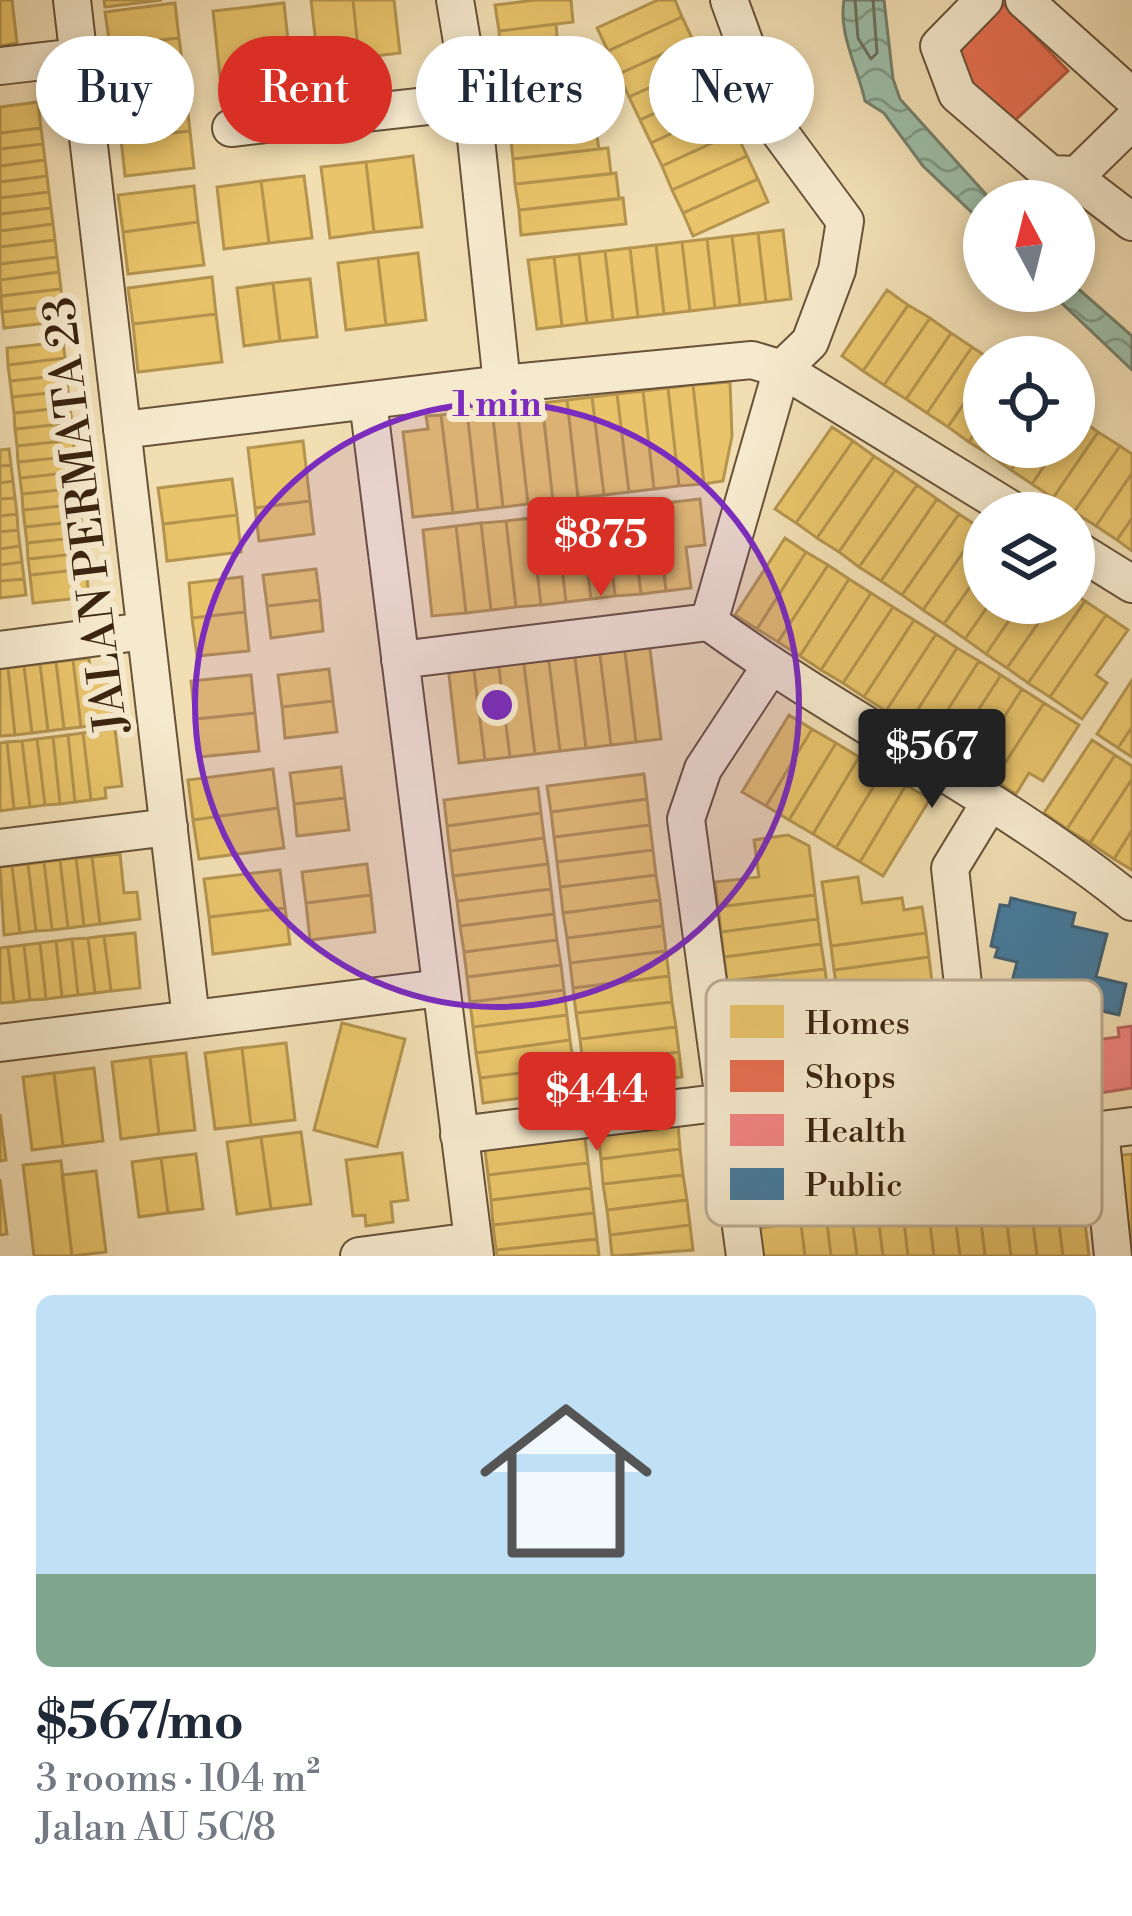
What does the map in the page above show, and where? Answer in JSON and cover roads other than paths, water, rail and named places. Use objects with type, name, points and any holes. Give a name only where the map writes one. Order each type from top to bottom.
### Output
[{"type":"street","name":"JALAN PERMATA 23","points":[[71,0],[75,36]]},
{"type":"street","points":[[455,0],[461,36]]},
{"type":"street","points":[[709,622],[782,369],[810,342],[837,270],[845,221],[775,126],[728,0]]},
{"type":"street","points":[[984,0],[939,46],[957,94],[1050,174],[1077,175],[1132,121]]},
{"type":"street","points":[[1024,0],[1132,97]]},
{"type":"street","points":[[0,66],[36,62]]},
{"type":"street","name":"JALAN PERMATA 23","points":[[88,144],[191,1019]]},
{"type":"street","points":[[477,144],[502,384]]},
{"type":"street","points":[[1077,175],[1132,221]]},
{"type":"street","points":[[122,430],[502,384],[752,360],[782,369],[983,492]]},
{"type":"street","points":[[359,1256],[474,1249],[368,401]]},
{"type":"street","points":[[1095,561],[1132,584]]},
{"type":"street","points":[[400,660],[709,622],[770,667],[989,804],[1132,902]]},
{"type":"street","points":[[0,650],[145,631]]},
{"type":"street","points":[[708,980],[686,819],[703,769],[770,667]]},
{"type":"street","points":[[963,980],[950,868],[989,804]]},
{"type":"street","points":[[0,848],[169,827]]},
{"type":"street","points":[[0,1043],[441,988]]},
{"type":"street","points":[[459,1135],[706,1104]]},
{"type":"street","points":[[1113,1256],[1116,1128]]},
{"type":"street","points":[[741,1226],[745,1256]]},
{"type":"water","points":[[844,0],[884,0],[893,79],[900,99],[973,180],[963,180],[963,204],[923,166],[884,113],[865,101],[843,13]]},
{"type":"water","points":[[1095,303],[1132,336],[1132,370],[1071,312],[1095,312]]}]
